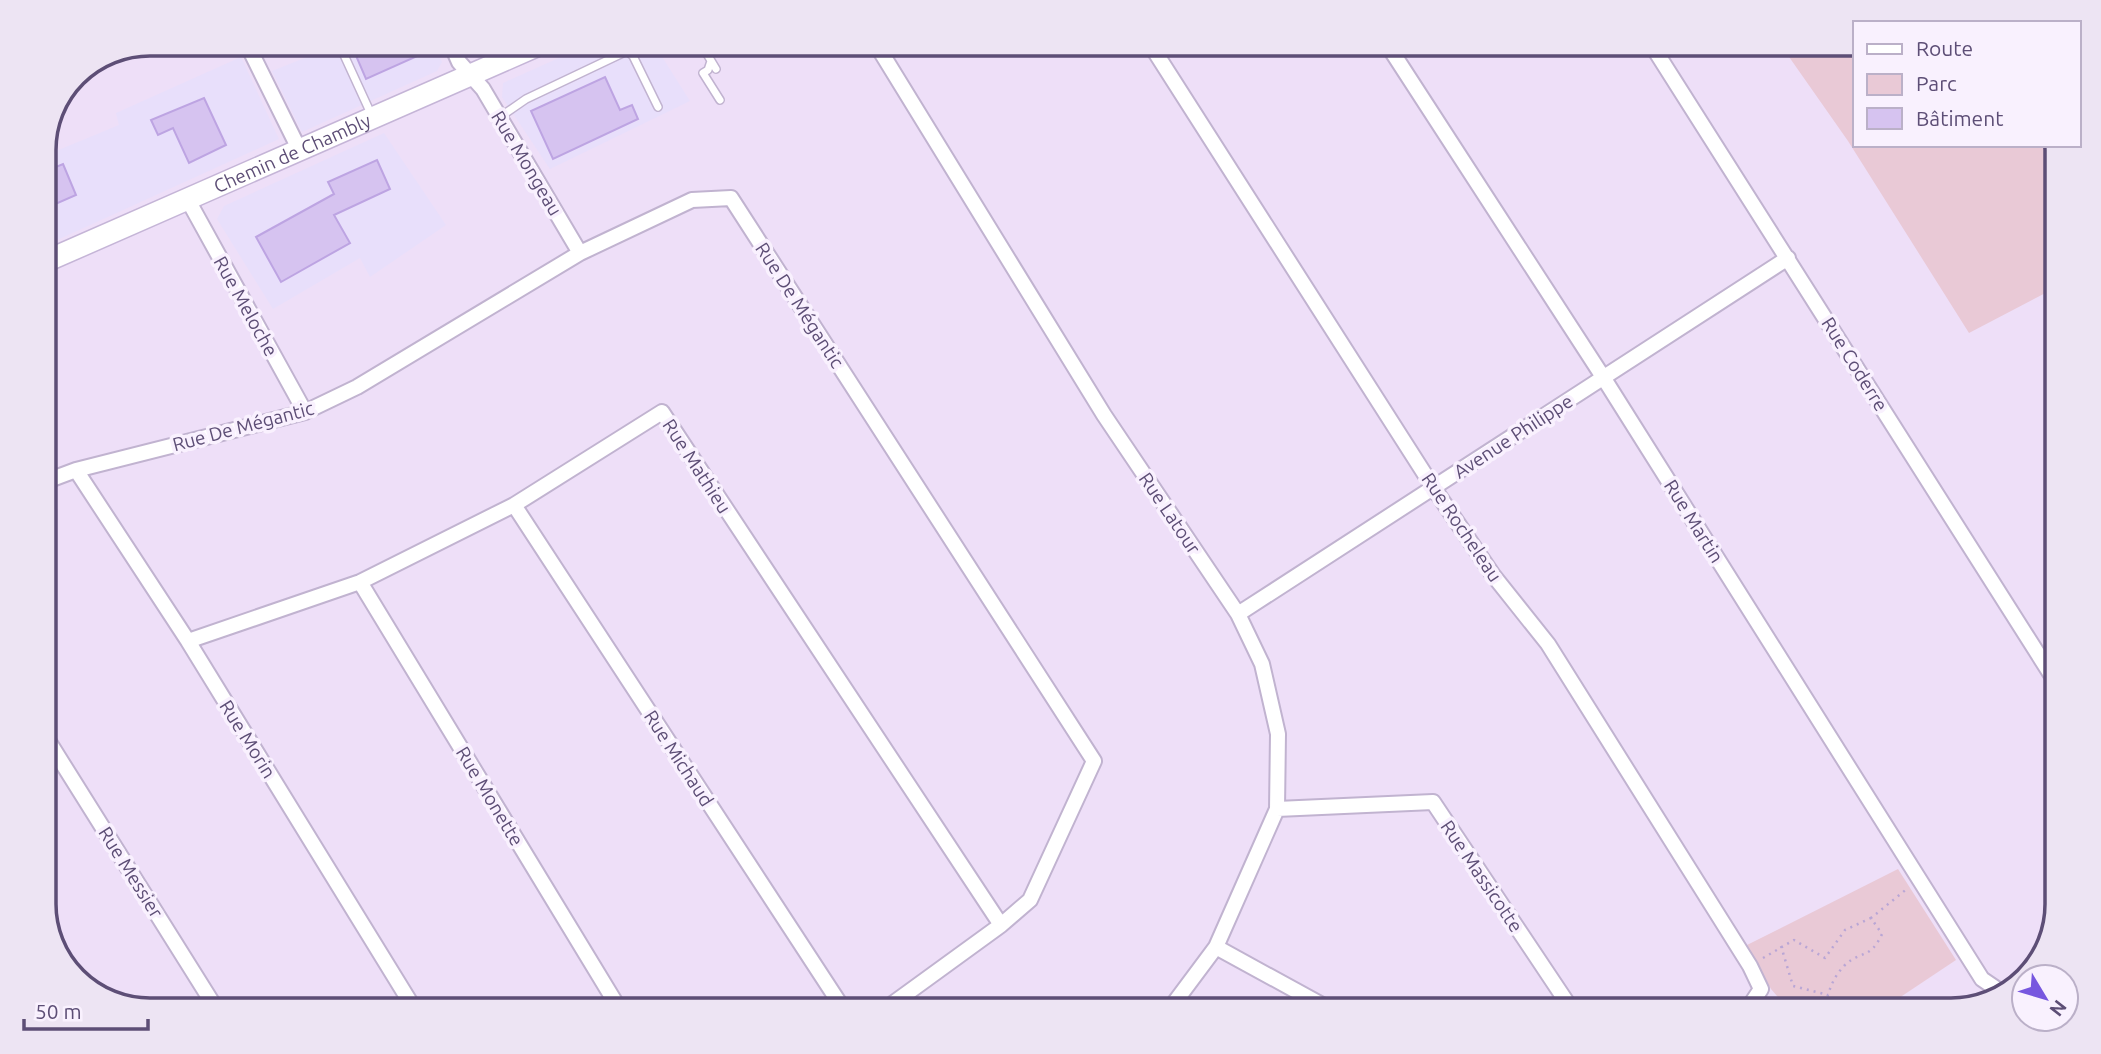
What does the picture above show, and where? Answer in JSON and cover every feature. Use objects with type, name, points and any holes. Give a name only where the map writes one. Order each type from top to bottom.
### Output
[{"type":"street","points":[[253,56],[299,149]]},
{"type":"street","name":"Rue Mongeau","points":[[456,56],[500,117],[580,253]]},
{"type":"street","name":"Chemin de Chambly","points":[[56,257],[373,119],[471,75],[504,56]]},
{"type":"street","name":"Rue Latour","points":[[883,56],[1104,415],[1238,614],[1262,664],[1278,734],[1277,808],[1216,947],[1177,998]]},
{"type":"street","name":"Rue Rocheleau","points":[[1158,56],[1433,487],[1493,575],[1548,644],[1749,966],[1761,989],[1755,998]]},
{"type":"street","name":"Rue Martin","points":[[1395,56],[1603,377],[1982,979],[1994,987]]},
{"type":"street","name":"Rue Coderre","points":[[1659,56],[2045,665]]},
{"type":"street","name":"Rue De Mégantic","points":[[56,478],[76,470],[305,412],[357,387],[580,253],[692,200],[732,198],[1094,761],[1030,900],[1001,925],[901,998]]},
{"type":"street","name":"Rue Meloche","points":[[188,200],[305,412]]},
{"type":"street","name":"Avenue Philippe","points":[[1238,614],[1788,258]]},
{"type":"street","name":"Rue Mathieu","points":[[188,641],[360,582],[514,505],[662,412],[1001,925]]},
{"type":"street","name":"Rue Morin","points":[[76,470],[188,641],[408,998]]},
{"type":"street","name":"Rue Michaud","points":[[514,505],[837,998]]},
{"type":"street","name":"Rue Monette","points":[[360,582],[613,998]]},
{"type":"street","name":"Rue Messier","points":[[56,753],[209,998]]},
{"type":"street","name":"Rue Massicotte","points":[[1277,808],[1433,802],[1564,998]]},
{"type":"street","points":[[1216,947],[1309,998]]},
{"type":"lane","points":[[344,56],[373,119]]},
{"type":"lane","points":[[500,117],[526,99],[609,56]]},
{"type":"lane","points":[[633,56],[659,107]]},
{"type":"lane","points":[[708,56],[716,69]]},
{"type":"lane","points":[[711,61],[708,70],[703,73],[720,100]]},
{"type":"path","points":[[1763,958],[1794,940],[1825,958],[1845,930],[1871,918],[1910,887]]},
{"type":"path","points":[[1827,998],[1829,987],[1846,964],[1874,950],[1882,934],[1871,918]]},
{"type":"path","points":[[1781,946],[1793,986],[1828,995]]},
{"type":"shaded area","points":[[150,56],[1853,56],[1853,147],[2045,147],[2045,904],[2042,928],[2035,945],[2024,963],[2010,963],[2010,977],[2003,982],[1975,995],[1951,998],[150,998],[126,995],[109,988],[88,975],[72,956],[61,934],[56,910],[56,144],[59,126],[75,93],[98,72],[114,63]]},
{"type":"shaded area","points":[[310,56],[439,56],[442,62],[437,71],[302,132],[272,71]]},
{"type":"shaded area","points":[[563,56],[662,56],[690,101],[550,169],[502,97],[503,83]]},
{"type":"shaded area","points":[[241,57],[279,139],[56,241],[56,151],[119,125],[116,113]]},
{"type":"shaded area","points":[[384,133],[446,225],[370,277],[360,258],[273,309],[217,219],[224,206]]},
{"type":"green space","points":[[1788,56],[1853,56],[1853,147],[2045,147],[2045,293],[1969,333],[1848,141]]},
{"type":"green space","points":[[1898,869],[1956,960],[1899,998],[1779,998],[1747,945]]},
{"type":"building","points":[[356,56],[417,56],[366,79]]},
{"type":"building","points":[[605,77],[620,110],[632,105],[638,119],[553,159],[531,111]]},
{"type":"building","points":[[204,98],[226,145],[189,163],[173,128],[158,135],[151,120]]},
{"type":"building","points":[[377,160],[390,189],[334,215],[350,243],[281,282],[256,237],[334,194],[328,182]]},
{"type":"building","points":[[63,164],[76,195],[56,204],[56,167]]}]
